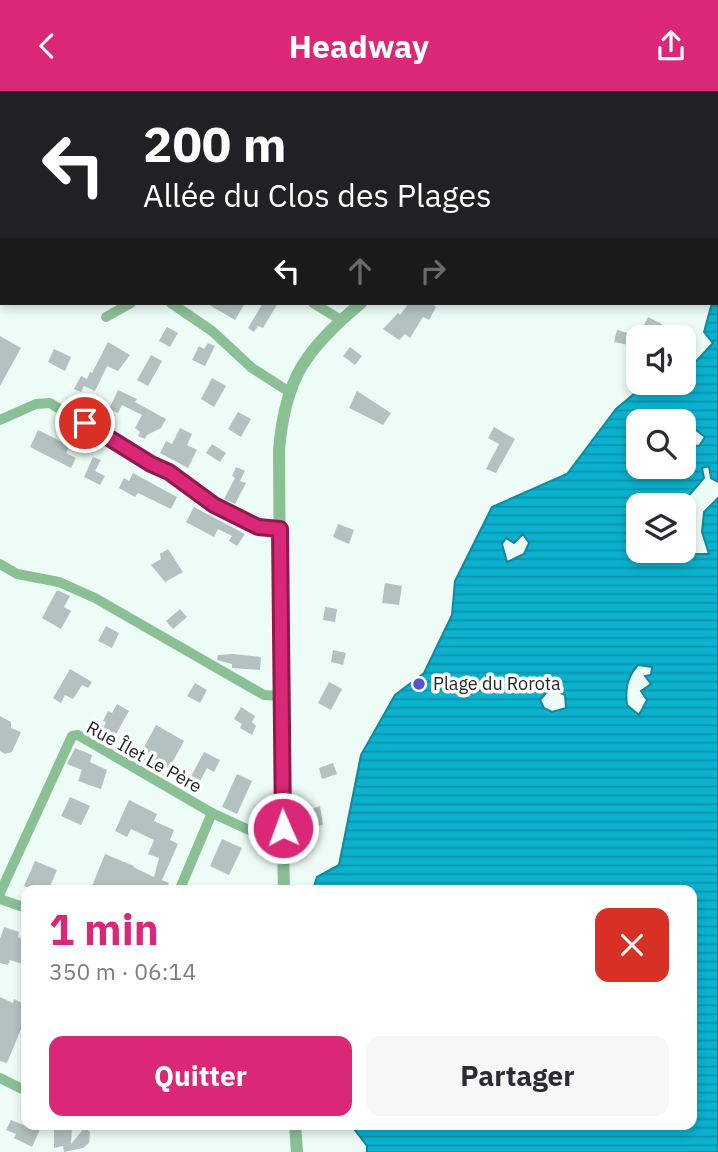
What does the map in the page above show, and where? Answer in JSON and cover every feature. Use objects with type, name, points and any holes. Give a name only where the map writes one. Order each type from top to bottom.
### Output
[{"type":"street","points":[[106,317],[127,305]]},
{"type":"street","points":[[174,305],[212,331],[252,368],[288,391]]},
{"type":"street","points":[[316,305],[341,320]]},
{"type":"street","points":[[284,885],[279,450],[281,420],[288,391],[300,367],[318,342],[358,305]]},
{"type":"street","points":[[0,420],[36,404],[50,403],[151,464],[169,472],[214,505],[258,527],[280,529]]},
{"type":"street","points":[[0,564],[17,574],[58,582],[95,599],[264,695],[281,696]]},
{"type":"street","name":"Rue Îlet Le Père","points":[[0,893],[72,736],[78,735],[212,813],[249,830],[283,828]]},
{"type":"street","points":[[182,885],[212,813]]},
{"type":"street","points":[[0,899],[21,906]]},
{"type":"street","points":[[0,1078],[21,1088]]},
{"type":"street","points":[[295,1130],[297,1152]]},
{"type":"water","points":[[711,305],[718,305],[718,482],[711,478],[709,466],[702,468],[704,478],[691,493],[626,493],[626,563],[696,563],[696,554],[709,554],[702,532],[704,512],[718,498],[718,1152],[367,1152],[367,1146],[355,1130],[697,1130],[697,885],[314,885],[317,877],[339,865],[361,755],[395,695],[424,673],[452,615],[455,581],[492,507],[567,474],[616,409],[633,395],[696,395],[696,361],[713,343],[704,332]],"holes":[[[523,534],[529,543],[524,554],[507,562],[502,544],[506,538],[514,543]],[[638,665],[652,667],[651,675],[645,676],[651,684],[641,691],[647,700],[639,715],[627,705],[628,683]],[[555,690],[565,695],[566,708],[552,712],[544,708],[540,700],[546,693]]]},
{"type":"building","points":[[209,305],[244,305],[235,320]]},
{"type":"building","points":[[262,305],[277,305],[263,328],[258,326],[254,332],[248,328]]},
{"type":"building","points":[[408,305],[436,307],[429,320],[423,317],[410,338],[405,334],[399,340],[383,329],[398,313],[400,315]]},
{"type":"building","points":[[648,317],[662,324],[662,325],[644,325]]},
{"type":"building","points":[[167,327],[178,333],[170,347],[159,341]]},
{"type":"building","points":[[617,330],[626,332],[626,345],[614,342]]},
{"type":"building","points":[[0,336],[21,348],[0,386]]},
{"type":"building","points":[[108,342],[130,355],[118,371],[107,366],[95,391],[84,386],[81,392],[74,389],[81,376],[87,379],[90,372],[92,373]]},
{"type":"building","points":[[208,343],[215,346],[205,366],[192,360],[199,346],[204,349]]},
{"type":"building","points":[[350,347],[362,356],[355,365],[343,356]]},
{"type":"building","points":[[54,349],[71,357],[65,371],[48,362]]},
{"type":"building","points":[[151,355],[162,361],[148,386],[137,380]]},
{"type":"building","points":[[212,378],[226,386],[214,407],[201,399]]},
{"type":"building","points":[[118,390],[137,399],[135,402],[166,419],[161,428],[147,435],[145,439],[138,436],[140,432],[135,428],[142,415],[122,405],[118,413],[109,409]]},
{"type":"building","points":[[357,391],[391,413],[383,425],[349,408]]},
{"type":"building","points":[[238,412],[251,419],[241,437],[228,429]]},
{"type":"building","points":[[494,427],[515,439],[496,473],[486,469],[499,444],[488,438]]},
{"type":"building","points":[[180,428],[192,434],[187,445],[197,450],[188,468],[160,453],[166,441],[172,444]]},
{"type":"building","points":[[38,430],[62,442],[64,439],[71,443],[66,453],[76,458],[71,468],[30,447]]},
{"type":"building","points":[[212,444],[226,453],[220,462],[206,453]]},
{"type":"building","points":[[93,457],[101,460],[95,471],[105,476],[100,485],[84,477]]},
{"type":"building","points":[[236,467],[245,471],[240,481],[246,483],[235,504],[224,499],[235,478],[232,476]]},
{"type":"building","points":[[133,473],[177,497],[171,509],[138,493],[135,497],[119,488],[124,478],[129,481]]},
{"type":"building","points":[[194,507],[245,534],[237,546],[229,541],[232,536],[218,529],[214,537],[186,522]]},
{"type":"building","points":[[338,524],[354,530],[349,544],[333,537]]},
{"type":"building","points":[[168,549],[183,572],[165,582],[151,565],[161,559],[160,554]]},
{"type":"building","points":[[385,583],[402,586],[399,605],[382,603]]},
{"type":"building","points":[[57,590],[70,596],[64,607],[71,611],[61,629],[42,618]]},
{"type":"building","points":[[325,607],[337,609],[335,622],[323,620]]},
{"type":"building","points":[[180,609],[187,617],[173,629],[166,621]]},
{"type":"building","points":[[106,626],[119,633],[112,648],[98,641]]},
{"type":"building","points":[[333,650],[346,653],[343,665],[331,662]]},
{"type":"building","points":[[218,655],[261,657],[260,670],[232,668],[232,664],[217,660]]},
{"type":"building","points":[[70,669],[92,682],[88,688],[82,685],[73,699],[65,695],[61,703],[53,698]]},
{"type":"building","points":[[329,682],[342,689],[331,710],[318,703]]},
{"type":"building","points":[[195,683],[207,690],[200,703],[187,696]]},
{"type":"building","points":[[117,704],[129,711],[115,736],[103,729],[106,722],[103,721],[108,711],[112,713]]},
{"type":"building","points":[[241,707],[255,716],[252,722],[256,726],[252,735],[240,728],[242,724],[234,719]]},
{"type":"building","points":[[0,716],[11,722],[11,728],[21,732],[12,752],[5,754],[0,751]]},
{"type":"building","points":[[156,725],[184,741],[165,776],[137,760]]},
{"type":"building","points":[[75,748],[92,755],[90,762],[107,770],[101,789],[78,781],[82,770],[67,764]]},
{"type":"building","points":[[204,752],[220,760],[214,772],[207,768],[196,789],[187,784]]},
{"type":"building","points":[[333,763],[337,774],[322,779],[319,768]]},
{"type":"building","points":[[237,774],[252,781],[237,814],[222,807]]},
{"type":"building","points":[[70,797],[90,806],[81,825],[61,816]]},
{"type":"building","points":[[129,800],[157,814],[154,821],[174,830],[170,840],[178,844],[162,880],[169,883],[168,885],[92,885],[105,854],[154,877],[159,858],[148,854],[154,840],[131,829],[127,837],[115,831]]},
{"type":"building","points":[[320,806],[323,825],[311,827],[308,810]]},
{"type":"building","points":[[222,839],[242,848],[229,875],[210,866]]},
{"type":"building","points":[[35,861],[57,870],[51,885],[24,885]]},
{"type":"building","points":[[4,927],[19,932],[21,963],[10,960],[8,965],[0,963],[0,939]]},
{"type":"building","points":[[0,997],[13,1003],[14,999],[21,1002],[21,1029],[7,1063],[0,1061]]},
{"type":"building","points":[[11,1120],[21,1124],[21,1130],[40,1130],[32,1147],[14,1138],[16,1134],[6,1130]]},
{"type":"building","points":[[54,1130],[72,1130],[71,1144],[83,1130],[90,1132],[89,1143],[83,1148],[64,1152],[63,1146],[54,1148]]},
{"type":"place","name":"Plage du Rorota","points":[[419,684]]},
{"type":"route","points":[[85,423],[151,464],[169,472],[214,505],[258,527],[280,529],[283,828]]}]
